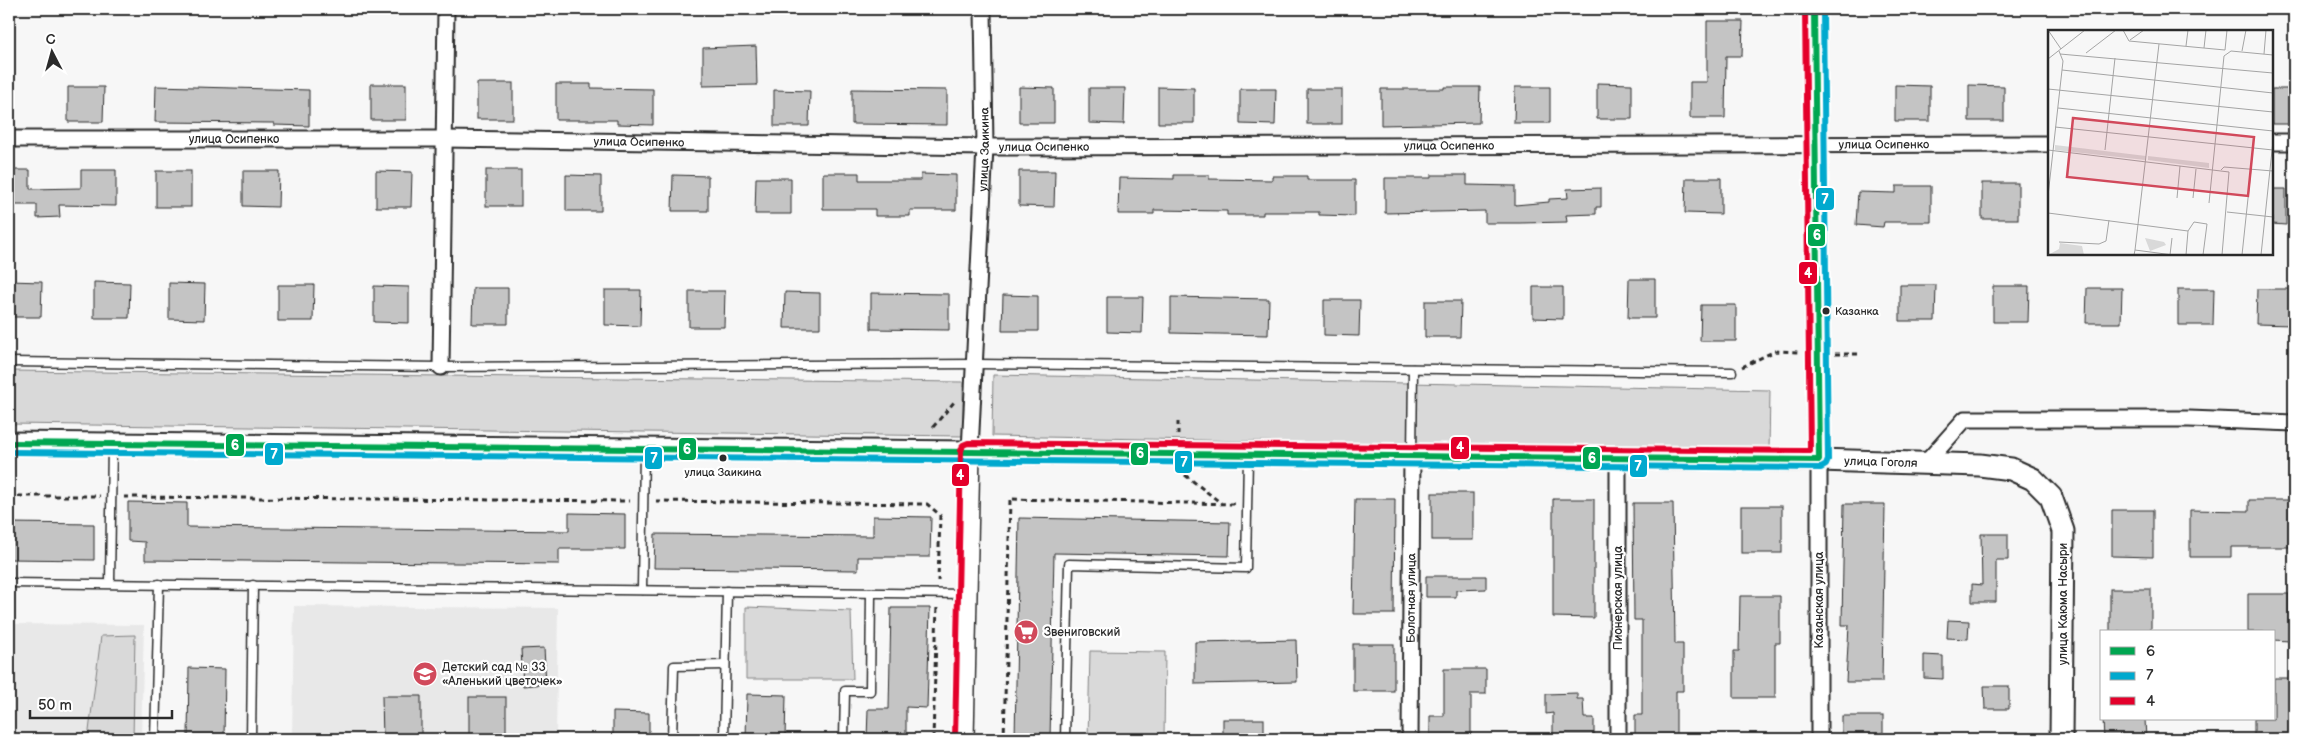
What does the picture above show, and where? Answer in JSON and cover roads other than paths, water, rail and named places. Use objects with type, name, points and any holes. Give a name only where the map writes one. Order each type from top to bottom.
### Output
[{"type":"main road","name":"улица Гоголя","points":[[9,443],[1818,460],[1980,465],[2011,469],[2033,479]]},
{"type":"main road","name":"улица Каюма Насыри","points":[[2033,479],[2051,496],[2063,531],[2061,739]]},
{"type":"street","points":[[441,366],[446,9]]},
{"type":"street","name":"улица Заикина","points":[[964,739],[970,451],[976,364],[985,147],[983,9]]},
{"type":"street","points":[[1814,9],[1818,460]]},
{"type":"street","name":"улица Осипенко","points":[[9,139],[444,139],[985,147],[2048,144]]},
{"type":"street","points":[[2273,142],[2294,142]]},
{"type":"street","name":"улица Гоголя","points":[[1925,464],[1965,419],[2189,419],[2294,423]]},
{"type":"street","name":"Болотная улица","points":[[1410,739],[1412,456]]},
{"type":"street","name":"Пионерская улица","points":[[1618,458],[1618,739]]},
{"type":"street","name":"Казанская улица","points":[[1818,460],[1819,739]]},
{"type":"lane","points":[[9,362],[441,366],[976,364],[1732,372]]},
{"type":"lane","points":[[1412,456],[1413,369]]},
{"type":"lane","points":[[110,583],[112,444]]},
{"type":"lane","points":[[642,590],[644,448]]},
{"type":"lane","points":[[1065,739],[1069,564],[1246,568],[1248,454]]},
{"type":"lane","points":[[9,582],[968,594]]},
{"type":"lane","points":[[155,739],[159,584]]},
{"type":"lane","points":[[251,739],[254,585]]},
{"type":"lane","points":[[724,739],[727,591]]},
{"type":"lane","points":[[844,739],[844,691],[870,691],[871,593]]},
{"type":"lane","points":[[672,739],[674,666],[725,665]]},
{"type":"place","name":"Казанка","points":[[1826,311]]},
{"type":"place","name":"улица Заикина","points":[[723,458]]},
{"type":"place","name":"Звениговский","points":[[1026,632]]},
{"type":"place","name":"Детский сад № 33 «Аленький цветочек»","points":[[425,674]]}]
